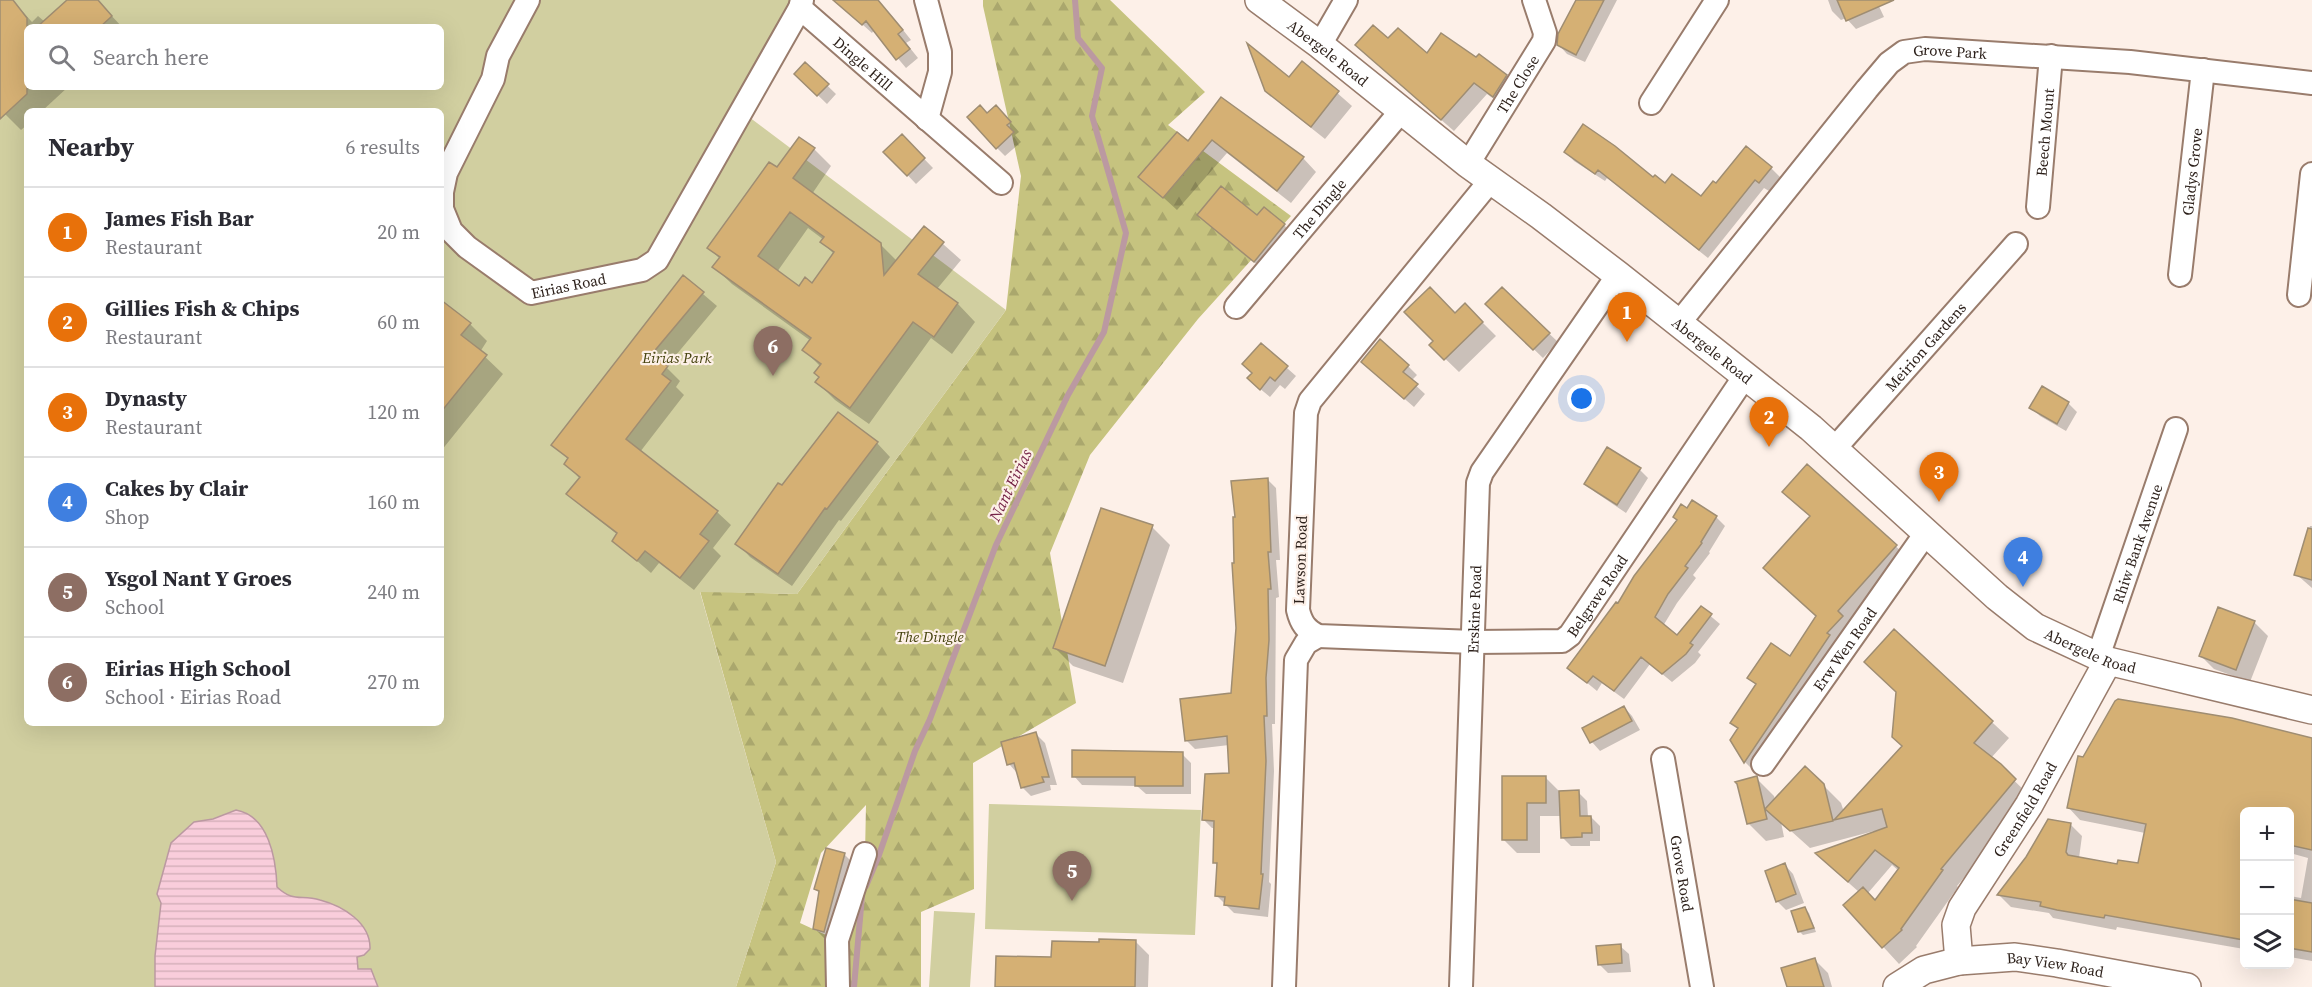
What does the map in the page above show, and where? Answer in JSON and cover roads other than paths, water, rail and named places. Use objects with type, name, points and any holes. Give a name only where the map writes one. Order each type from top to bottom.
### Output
[{"type":"main road","name":"Abergele Road","points":[[1259,0],[1320,45],[1468,164],[1679,323],[1835,448],[1996,597],[2035,627],[2103,659],[2312,710]]},
{"type":"main road","name":"Greenfield Road","points":[[1959,961],[1956,925],[1962,908],[2029,806],[2103,659]]},
{"type":"main road","name":"Bay View Road","points":[[1897,987],[1924,970],[1959,961],[2025,959],[2187,987]]},
{"type":"street","name":"Eirias Road","points":[[444,182],[446,173],[493,79],[498,56],[528,0]]},
{"type":"street","points":[[926,0],[940,52],[940,72],[927,118]]},
{"type":"street","points":[[1320,45],[1346,0]]},
{"type":"street","name":"The Close","points":[[1468,164],[1544,41],[1545,33],[1534,0]]},
{"type":"street","points":[[1651,103],[1717,0]]},
{"type":"street","name":"Eirias Road","points":[[444,214],[451,231],[467,248],[531,293],[642,270],[657,260],[801,4]]},
{"type":"street","name":"Dingle Hill","points":[[801,4],[1001,183]]},
{"type":"street","name":"Grove Park","points":[[1679,323],[1867,89],[1889,63],[1904,52],[1925,50],[2130,62],[2312,83]]},
{"type":"street","name":"Beech Mount","points":[[2038,207],[2051,56]]},
{"type":"street","name":"Gladys Grove","points":[[2180,275],[2203,70]]},
{"type":"street","name":"The Dingle","points":[[1236,307],[1402,110]]},
{"type":"street","points":[[2299,295],[2312,174]]},
{"type":"street","name":"Lawson Road","points":[[1318,636],[1307,630],[1300,620],[1298,610],[1306,413],[1310,401],[1490,180]]},
{"type":"street","name":"Meirion Gardens","points":[[1835,448],[2016,244]]},
{"type":"street","name":"Erskine Road","points":[[1461,987],[1478,483],[1482,472],[1618,276]]},
{"type":"street","name":"Belgrave Road","points":[[1318,636],[1474,642],[1557,642],[1570,635],[1745,376]]},
{"type":"street","name":"Rhiw Bank Avenue","points":[[2103,659],[2176,429]]},
{"type":"street","name":"Erw Wen Road","points":[[1763,764],[1926,533]]},
{"type":"street","points":[[1284,987],[1296,660],[1306,644],[1318,636]]},
{"type":"street","name":"Grove Road","points":[[1663,759],[1702,987]]},
{"type":"street","points":[[838,987],[837,940],[865,854]]},
{"type":"waterway","name":"Nant Eirias","points":[[866,886],[915,751],[930,719],[996,545],[1068,395],[1104,332],[1126,233],[1092,116],[1102,68],[1078,38],[1075,0]]},
{"type":"waterway","name":"Nant Eirias","points":[[854,987],[862,896]]},
{"type":"place","name":"James Fish Bar","points":[[1627,342]]},
{"type":"place","name":"Eirias High School","points":[[773,376]]},
{"type":"place","name":"Gillies Fish & Chips","points":[[1769,447]]},
{"type":"place","name":"Dynasty","points":[[1939,502]]},
{"type":"place","name":"Cakes by Clair","points":[[2023,587]]},
{"type":"place","name":"Ysgol Nant Y Groes","points":[[1072,901]]},
{"type":"park label","name":"Eirias Park","points":[[677,357]]}]
